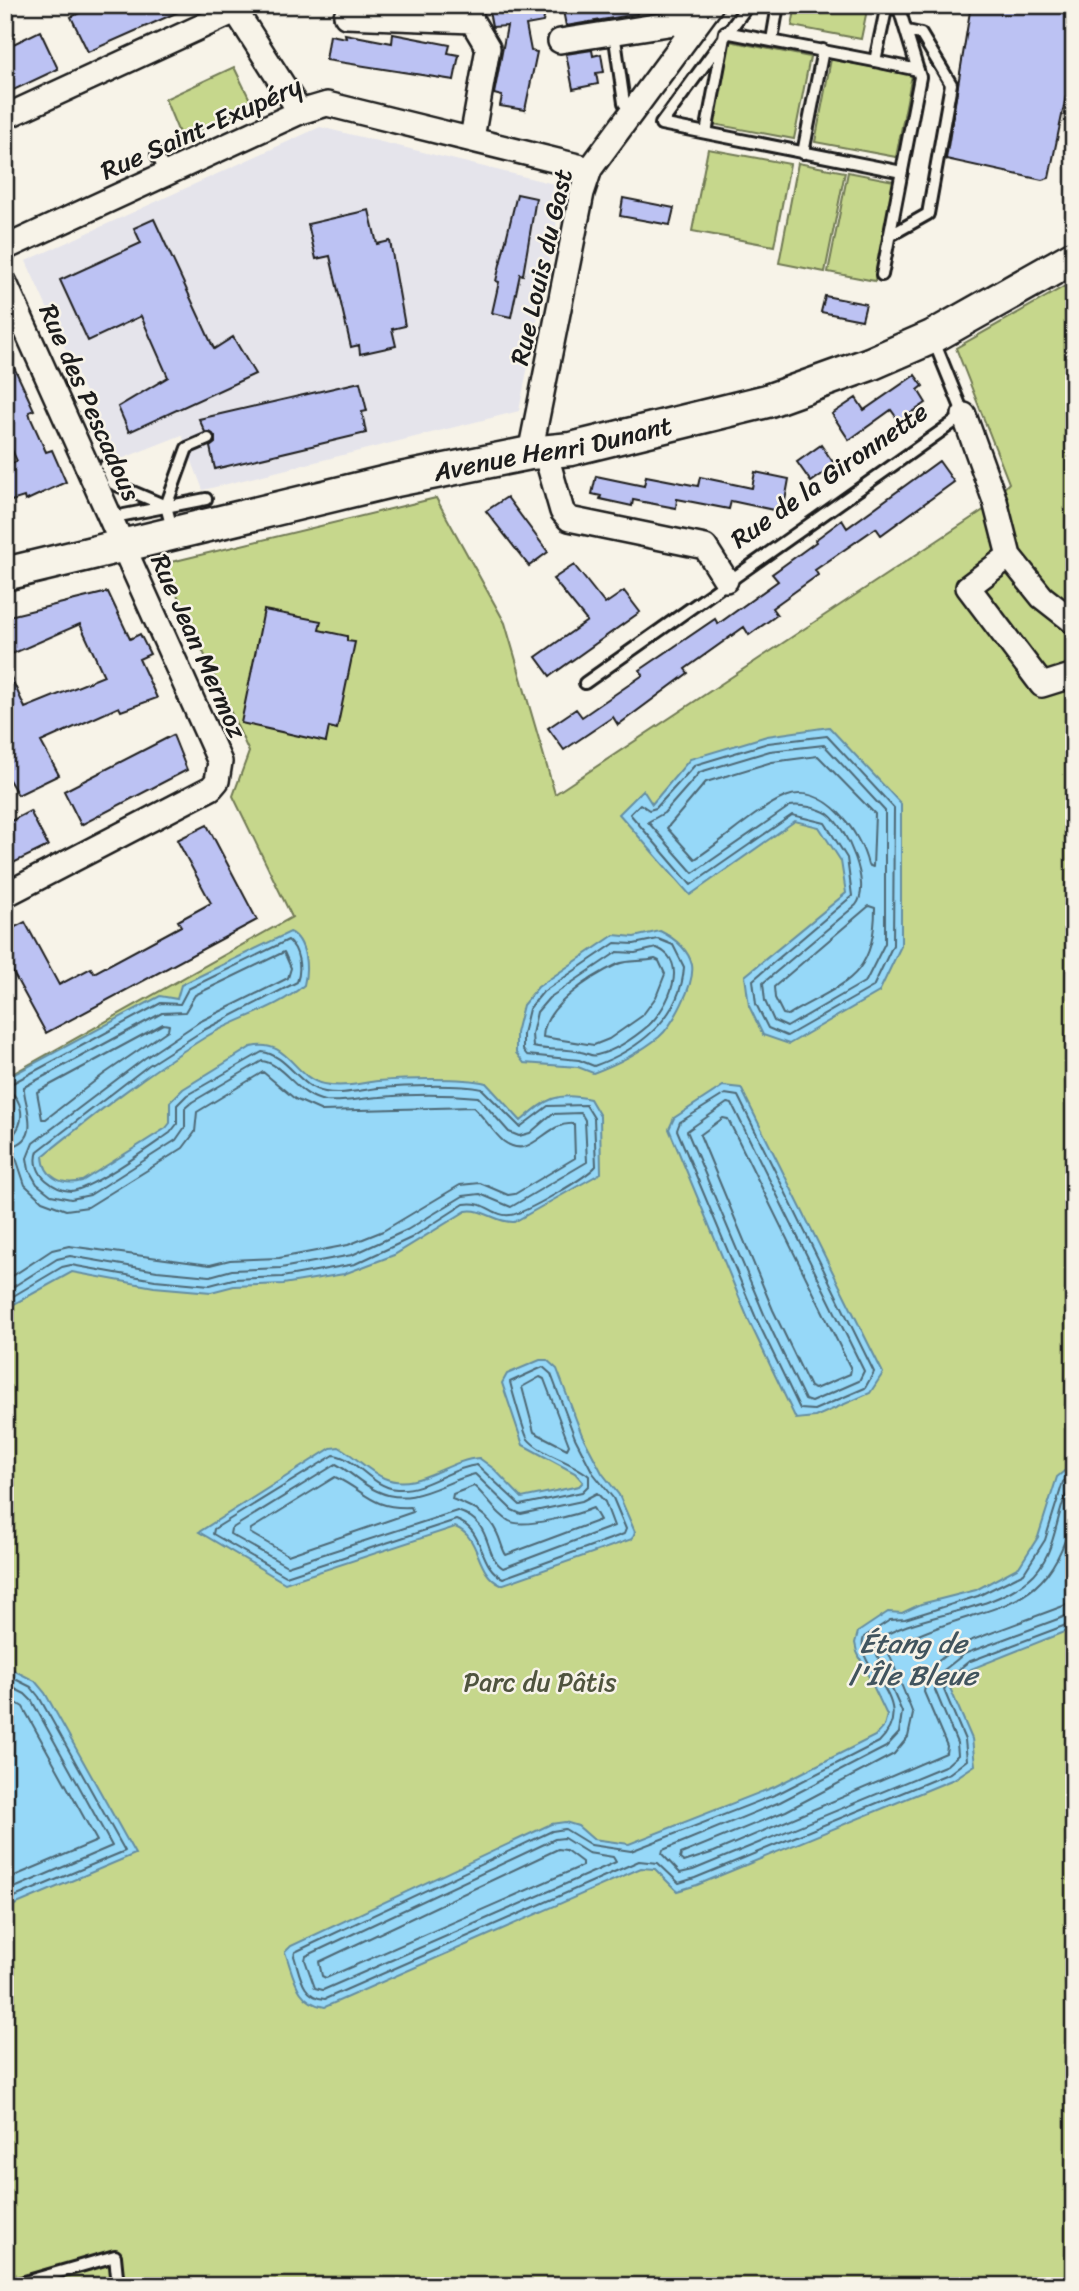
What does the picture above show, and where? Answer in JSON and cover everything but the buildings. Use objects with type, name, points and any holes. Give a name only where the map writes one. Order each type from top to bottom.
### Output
[{"type":"street","points":[[5,117],[234,8],[300,112]]},
{"type":"street","points":[[560,41],[706,12]]},
{"type":"street","name":"Rue Louis du Gast","points":[[538,452],[582,193],[590,170],[706,12]]},
{"type":"street","points":[[346,16],[471,13],[488,48],[472,138]]},
{"type":"street","name":"Rue Saint-Exupéry","points":[[5,248],[162,164],[327,104],[472,138],[590,170]]},
{"type":"street","name":"Avenue Henri Dunant","points":[[5,574],[124,530],[538,452],[571,449],[767,401],[859,369],[932,337],[1074,257]]},
{"type":"street","name":"Rue des Pescadous","points":[[5,283],[15,331],[124,530]]},
{"type":"street","points":[[964,415],[995,501],[1009,556],[1042,597],[1074,622]]},
{"type":"street","name":"Rue de la Gironnette","points":[[538,452],[562,511],[569,519],[651,541],[705,547],[726,580]]},
{"type":"street","name":"Rue Jean Mermoz","points":[[5,895],[211,788],[217,780],[220,762],[124,530]]},
{"type":"street","points":[[1009,556],[968,587],[1042,685],[1074,675]]},
{"type":"lane","points":[[748,5],[661,124],[902,172]]},
{"type":"lane","points":[[772,40],[778,5]]},
{"type":"lane","points":[[875,61],[887,5]]},
{"type":"lane","points":[[882,275],[920,77],[898,5]]},
{"type":"lane","points":[[889,236],[928,214],[951,85],[921,34],[907,31]]},
{"type":"lane","points":[[614,32],[624,103],[631,111]]},
{"type":"lane","points":[[725,33],[918,70]]},
{"type":"lane","points":[[706,133],[725,33]]},
{"type":"lane","points":[[803,153],[823,50]]},
{"type":"lane","name":"Rue de la Gironnette","points":[[585,683],[726,580],[964,415],[932,337]]},
{"type":"lane","points":[[170,521],[166,506],[187,448],[208,439]]},
{"type":"lane","points":[[106,465],[112,485],[166,506]]},
{"type":"lane","points":[[124,530],[166,506],[206,499]]},
{"type":"lane","points":[[11,2286],[116,2256],[118,2286]]},
{"type":"shaded area","points":[[320,127],[554,184],[551,199],[561,201],[519,411],[203,490],[182,435],[116,461],[26,261]]},
{"type":"green space","points":[[796,5],[868,5],[861,39],[792,26]]},
{"type":"green space","points":[[729,41],[810,57],[794,139],[713,124]]},
{"type":"green space","points":[[831,59],[912,75],[896,157],[815,142]]},
{"type":"green space","points":[[234,67],[253,106],[181,138],[165,99]]},
{"type":"green space","points":[[708,149],[790,164],[774,246],[692,231]]},
{"type":"green space","points":[[798,163],[845,172],[825,272],[779,263]]},
{"type":"green space","points":[[848,172],[894,181],[875,281],[828,272]]},
{"type":"green space","name":"Parc du Pâtis","points":[[1074,281],[1074,2286],[5,2286],[5,1078],[292,917],[233,796],[249,752],[163,564],[436,498],[505,623],[555,794],[985,509],[1009,483],[956,348]]},
{"type":"water","points":[[829,727],[901,804],[901,946],[879,992],[789,1044],[763,1035],[749,1006],[745,976],[846,893],[841,861],[819,827],[795,821],[690,895],[619,814],[643,790],[652,804],[690,759],[767,736]]},
{"type":"water","points":[[660,931],[684,949],[692,965],[692,973],[682,1004],[659,1037],[628,1058],[593,1073],[578,1067],[524,1063],[516,1053],[516,1033],[523,1005],[538,987],[614,935],[634,937]]},
{"type":"water","points":[[290,932],[296,936],[303,948],[306,963],[304,985],[281,1001],[204,1038],[122,1094],[43,1156],[44,1164],[51,1175],[62,1181],[82,1181],[166,1128],[170,1123],[170,1102],[183,1089],[251,1047],[264,1046],[283,1053],[305,1074],[324,1084],[432,1079],[486,1083],[521,1121],[552,1099],[568,1096],[590,1099],[600,1116],[601,1173],[514,1222],[466,1211],[394,1255],[344,1274],[283,1284],[234,1286],[211,1292],[154,1287],[72,1272],[5,1309],[5,1133],[13,1121],[13,1114],[5,1079],[160,996],[177,999],[181,985]]},
{"type":"water","points":[[723,1086],[741,1088],[883,1373],[870,1393],[815,1417],[796,1419],[749,1321],[669,1129],[674,1118]]},
{"type":"water","points":[[540,1360],[547,1360],[557,1369],[582,1435],[602,1473],[619,1495],[635,1532],[632,1539],[501,1585],[486,1572],[470,1539],[455,1527],[285,1583],[199,1532],[331,1448],[339,1447],[378,1475],[396,1481],[420,1478],[479,1458],[494,1469],[522,1498],[579,1486],[583,1482],[575,1473],[523,1445],[502,1383],[507,1374]]},
{"type":"water","name":"Étang de l'Île Bleue","points":[[1074,1463],[1074,1628],[971,1669],[950,1688],[972,1739],[975,1765],[954,1779],[697,1885],[677,1891],[655,1869],[641,1868],[325,2007],[315,2004],[302,1994],[285,1952],[291,1946],[551,1824],[565,1822],[578,1826],[593,1839],[629,1844],[774,1787],[875,1736],[884,1726],[887,1715],[857,1652],[855,1643],[858,1632],[888,1612],[902,1613],[921,1604],[976,1590],[1019,1567],[1038,1537],[1057,1477]]},
{"type":"water","points":[[5,1666],[35,1681],[45,1693],[135,1854],[5,1909]]}]
